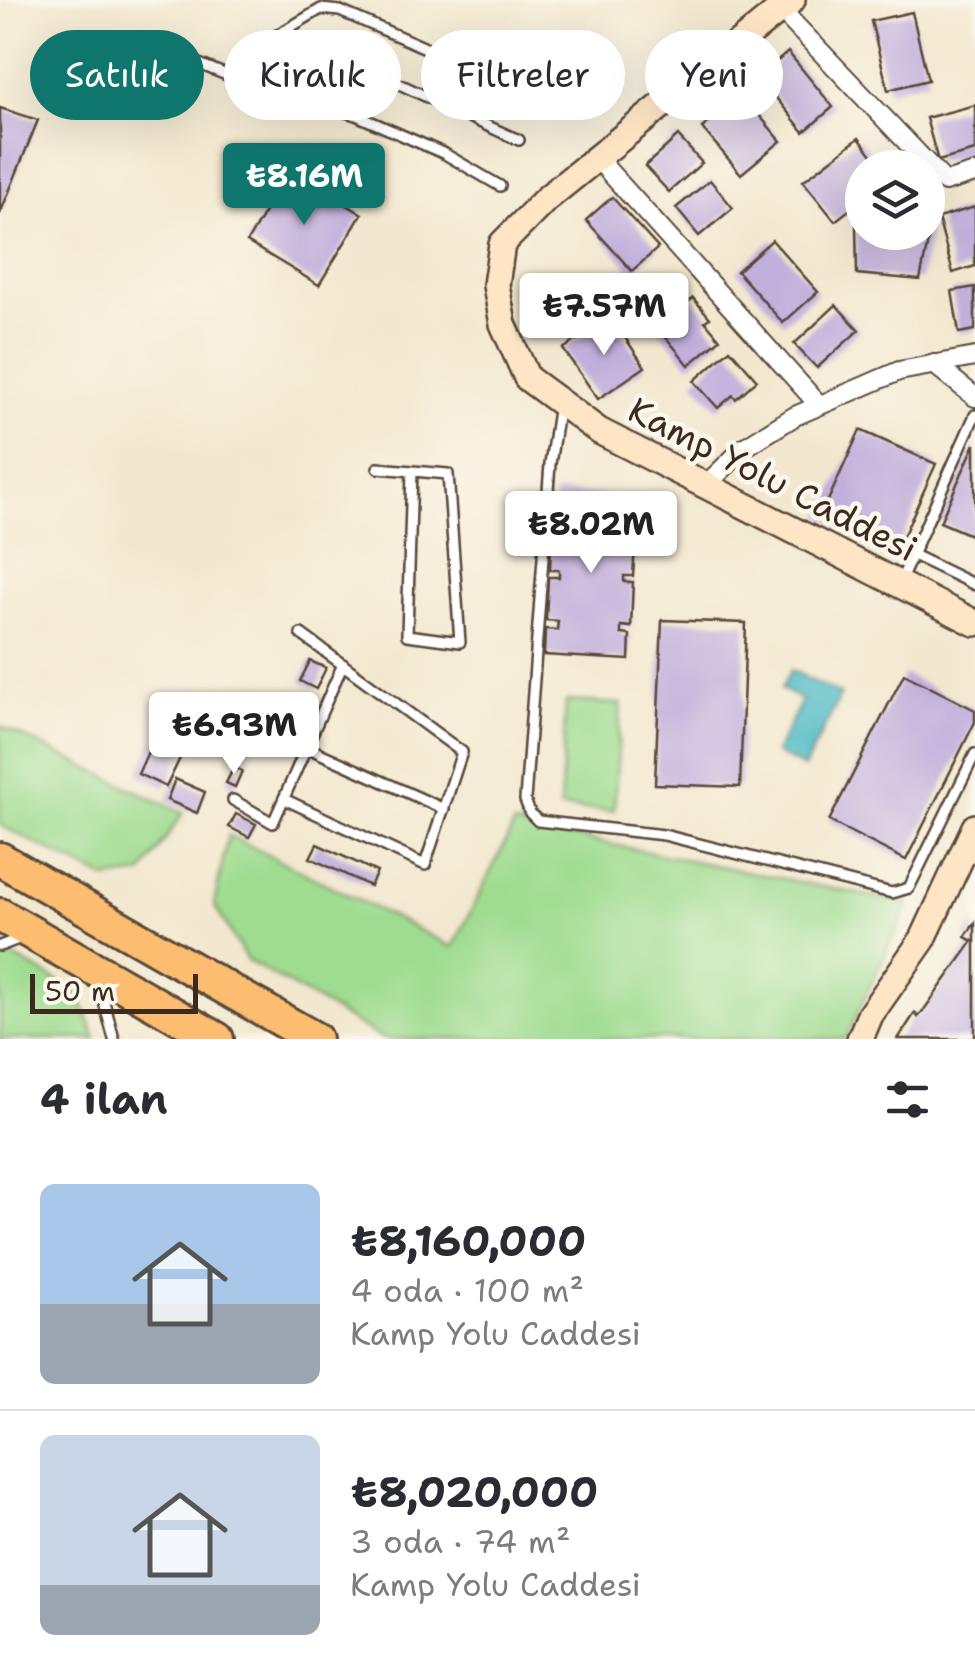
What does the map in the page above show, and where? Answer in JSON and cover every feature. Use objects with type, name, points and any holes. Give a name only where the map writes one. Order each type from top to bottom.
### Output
[{"type":"highway","points":[[0,858],[315,1039]]},
{"type":"highway","points":[[0,915],[217,1039]]},
{"type":"street","name":"Kamp Yolu Caddesi","points":[[786,5],[546,199],[502,244],[496,285],[503,324],[527,378],[599,431],[975,622]]},
{"type":"street","points":[[786,5],[944,182],[975,174]]},
{"type":"street","points":[[596,158],[819,405]]},
{"type":"street","points":[[706,485],[745,447],[795,416],[899,370],[975,357]]},
{"type":"street","points":[[934,364],[975,396]]},
{"type":"street","points":[[860,1039],[870,1015],[923,939],[975,828]]},
{"type":"lane","points":[[286,30],[321,10],[340,11],[384,30]]},
{"type":"lane","points":[[401,86],[520,140]]},
{"type":"lane","points":[[367,120],[445,154],[500,186]]},
{"type":"lane","points":[[559,402],[550,464],[526,800],[534,817],[664,835],[892,894],[909,888],[975,754]]},
{"type":"lane","points":[[900,582],[975,415]]},
{"type":"lane","points":[[378,468],[448,474],[460,642],[407,635],[412,471]]},
{"type":"lane","points":[[912,554],[975,584]]},
{"type":"lane","points":[[284,800],[425,865],[462,752],[301,634]]},
{"type":"lane","points":[[233,800],[273,823],[343,664]]},
{"type":"lane","points":[[306,747],[444,809]]},
{"type":"lane","points":[[0,946],[33,933]]},
{"type":"lane","points":[[96,970],[114,1039]]},
{"type":"green space","points":[[566,701],[621,704],[614,811],[560,808]]},
{"type":"green space","points":[[0,726],[183,813],[142,874],[106,879],[0,825]]},
{"type":"green space","points":[[514,825],[909,904],[845,1039],[383,1039],[247,960],[214,905],[228,835],[453,947]]},
{"type":"green space","points":[[12,956],[78,992],[96,1039],[0,1039],[0,958]]},
{"type":"water","points":[[791,670],[841,695],[804,768],[775,753],[802,700],[781,689]]},
{"type":"building","points":[[912,12],[928,80],[888,90],[871,21]]},
{"type":"building","points":[[788,52],[833,107],[804,132],[783,106],[783,56]]},
{"type":"building","points":[[975,105],[975,151],[945,159],[945,150],[935,150],[926,118]]},
{"type":"building","points":[[0,108],[38,120],[0,214]]},
{"type":"building","points":[[712,120],[763,120],[781,141],[741,174],[702,128]]},
{"type":"building","points":[[678,136],[702,163],[669,192],[645,166]]},
{"type":"building","points":[[859,138],[868,150],[845,150],[845,213],[835,221],[803,181]]},
{"type":"building","points":[[289,171],[362,214],[319,285],[247,242]]},
{"type":"building","points":[[710,180],[733,208],[699,236],[676,208]]},
{"type":"building","points":[[612,197],[658,248],[632,271],[586,220]]},
{"type":"building","points":[[975,207],[975,266],[953,273],[945,244],[945,216]]},
{"type":"building","points":[[772,240],[818,292],[783,323],[737,271]]},
{"type":"building","points":[[857,250],[926,250],[920,280],[857,274]]},
{"type":"building","points":[[975,287],[975,330],[959,333],[952,291]]},
{"type":"building","points":[[693,298],[710,318],[705,321],[720,339],[689,365],[658,328]]},
{"type":"building","points":[[836,305],[859,330],[817,368],[794,344]]},
{"type":"building","points":[[611,317],[645,367],[598,399],[563,349]]},
{"type":"building","points":[[730,349],[757,380],[736,399],[733,395],[718,408],[694,381]]},
{"type":"building","points":[[860,430],[936,464],[897,550],[821,516]]},
{"type":"building","points":[[975,444],[975,537],[940,522]]},
{"type":"building","points":[[554,492],[637,497],[636,524],[626,523],[626,530],[636,531],[633,576],[624,576],[624,582],[633,582],[631,627],[621,626],[621,634],[630,635],[629,660],[544,655],[545,629],[557,630],[558,621],[546,620],[548,577],[559,577],[559,570],[550,570],[552,526],[564,526],[564,518],[553,518]]},
{"type":"building","points":[[662,620],[746,623],[740,787],[655,784]]},
{"type":"building","points":[[310,661],[326,668],[316,689],[300,681]]},
{"type":"building","points":[[904,674],[975,710],[975,722],[906,860],[829,821]]},
{"type":"building","points":[[154,739],[183,752],[166,787],[138,774]]},
{"type":"building","points":[[234,767],[242,771],[235,787],[226,783]]},
{"type":"building","points":[[175,779],[205,792],[197,813],[167,800]]},
{"type":"building","points":[[236,814],[256,824],[249,837],[229,827]]},
{"type":"building","points":[[317,844],[377,872],[370,886],[310,858]]},
{"type":"building","points":[[975,923],[975,1039],[898,1039],[915,1013],[918,1017],[921,1014],[973,941],[965,937]]}]
